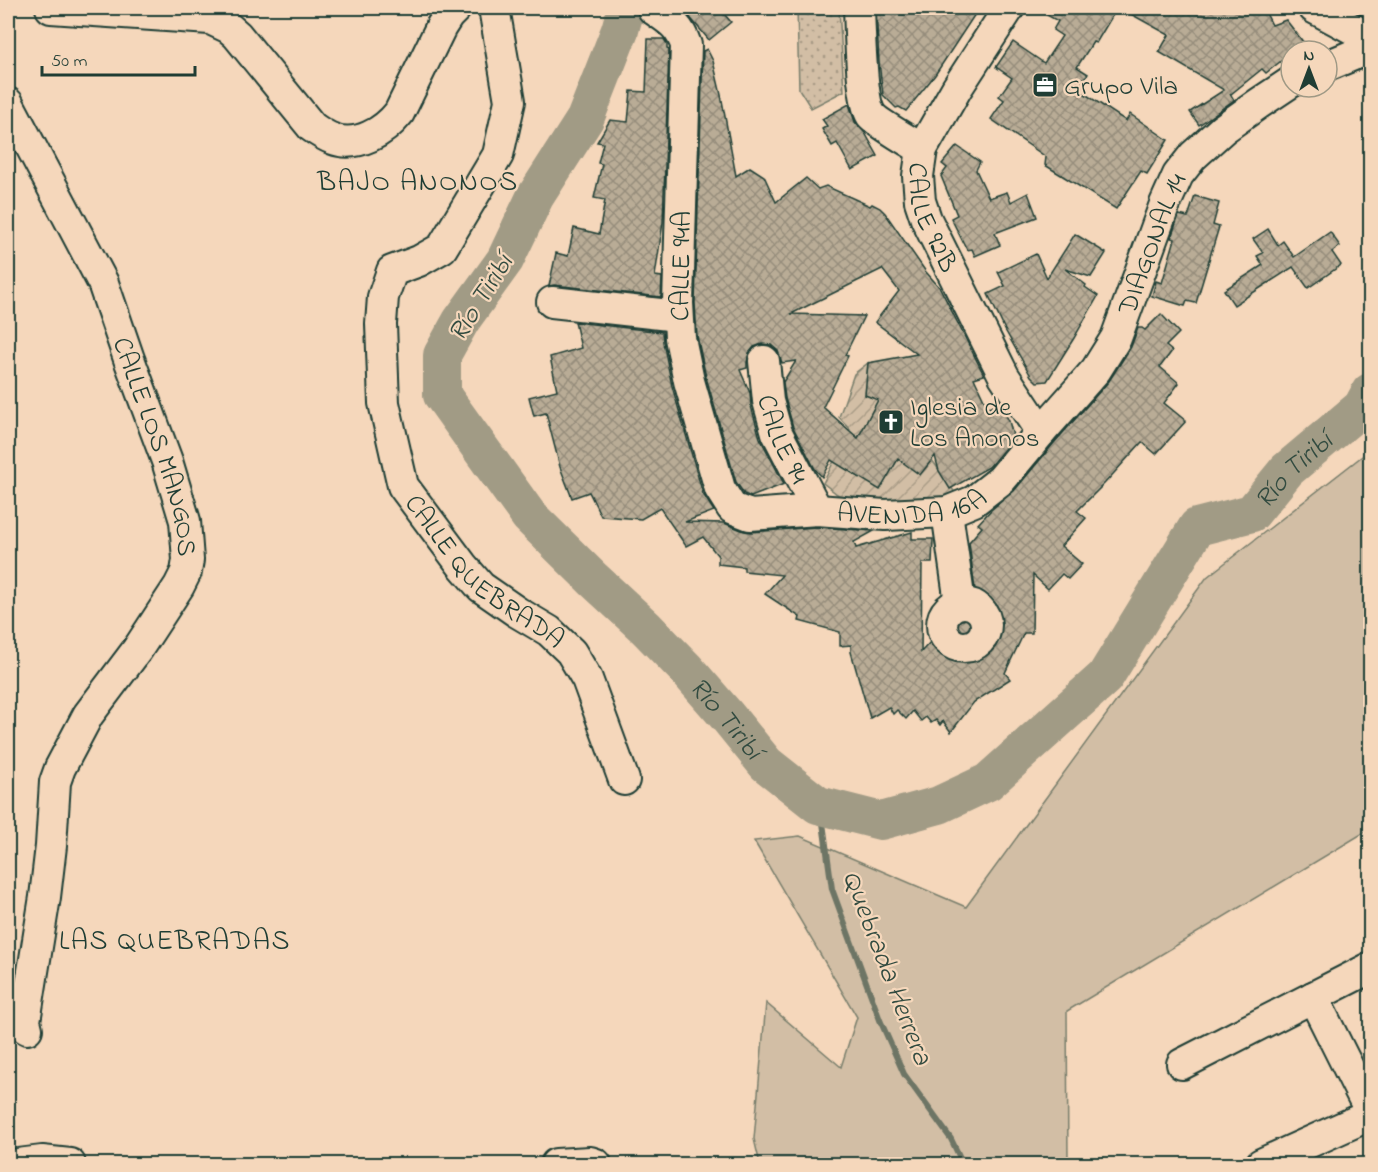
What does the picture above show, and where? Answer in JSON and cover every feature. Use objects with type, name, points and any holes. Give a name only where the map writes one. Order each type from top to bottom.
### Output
[{"type":"street","points":[[51,8],[210,19],[237,34],[312,127],[335,140],[350,142],[380,132],[392,122],[399,113],[441,27],[456,8]]},
{"type":"street","name":"CALLE QUEBRADA","points":[[494,8],[510,101],[498,155],[442,248],[419,261],[392,271],[383,297],[381,324],[384,403],[403,486],[481,587],[549,631],[571,652],[587,679],[624,780]]},
{"type":"street","name":"CALLE 92B","points":[[859,8],[864,88],[871,116],[922,149],[918,176],[920,201],[926,219],[1004,376],[1041,432]]},
{"type":"street","points":[[1314,8],[1371,38]]},
{"type":"street","name":"CALLE 94A","points":[[653,9],[675,24],[682,33],[686,45],[678,316],[680,338],[689,381],[720,489],[732,508],[750,515]]},
{"type":"street","points":[[922,149],[1003,11]]},
{"type":"street","points":[[1339,61],[1371,48]]},
{"type":"street","name":"DIAGONAL 14","points":[[1041,432],[1096,370],[1116,338],[1165,204],[1178,175],[1193,156],[1223,129],[1279,90]]},
{"type":"street","name":"CALLE LOS MANGOS","points":[[8,102],[103,283],[167,461],[185,521],[188,560],[186,572],[179,586],[88,715],[55,782],[48,876],[25,1022],[27,1029]]},
{"type":"street","points":[[552,302],[678,316]]},
{"type":"street","name":"CALLE 94","points":[[764,362],[768,401],[777,433],[818,510]]},
{"type":"street","name":"AVENIDA 16A","points":[[750,515],[818,510],[885,515],[947,512],[974,501],[1001,480],[1041,432]]},
{"type":"street","points":[[947,512],[960,603]]},
{"type":"street","points":[[1182,1064],[1371,968]]},
{"type":"street","points":[[1313,997],[1371,1110]]},
{"type":"street","points":[[1261,1164],[1371,1115]]},
{"type":"street","points":[[18,1164],[42,1161],[70,1164]]},
{"type":"street","points":[[556,1164],[590,1162],[596,1164]]},
{"type":"shaded area","points":[[797,8],[839,8],[844,91],[811,108],[799,89]]},
{"type":"shaded area","points":[[868,363],[865,395],[878,400],[842,467],[880,489],[898,459],[932,460],[956,494],[917,503],[849,500],[823,483],[850,429],[839,417],[854,374]]},
{"type":"shaded area","points":[[1370,450],[1370,829],[1067,1011],[1068,1164],[760,1164],[754,1139],[766,1003],[841,1067],[857,1017],[754,841],[800,836],[966,907],[1207,577]]},
{"type":"building","points":[[682,8],[719,8],[731,22],[709,40]]},
{"type":"building","points":[[876,8],[979,8],[935,75],[906,111],[899,107],[896,108],[883,95]]},
{"type":"building","points":[[1034,8],[1117,8],[1096,43],[1093,42],[1077,67],[1088,74],[1084,78],[1087,80],[1079,90],[1126,121],[1130,114],[1168,140],[1147,174],[1141,171],[1116,209],[1045,165],[1046,157],[991,119],[1004,100],[999,96],[1012,78],[996,67],[1013,42],[1044,63],[1062,36],[1053,30],[1058,21]]},
{"type":"building","points":[[1120,8],[1256,8],[1266,13],[1272,25],[1286,20],[1301,39],[1279,39],[1279,63],[1266,73],[1262,69],[1230,93],[1234,100],[1199,125],[1190,112],[1224,90],[1159,52],[1169,35]]},
{"type":"building","points":[[648,39],[664,39],[669,50],[663,222],[655,276],[662,277],[661,297],[549,286],[556,253],[568,256],[574,228],[599,234],[605,200],[594,198],[602,164],[598,163],[603,143],[597,142],[610,120],[628,122],[631,91],[646,92]]},
{"type":"building","points":[[707,49],[713,61],[736,176],[750,167],[764,176],[776,202],[806,178],[818,189],[826,186],[870,206],[872,204],[880,208],[940,288],[984,375],[974,378],[988,408],[1000,404],[1009,421],[1013,436],[1011,441],[989,467],[950,489],[939,471],[935,456],[920,475],[898,459],[880,490],[831,460],[822,477],[815,469],[793,427],[785,398],[783,382],[796,361],[782,363],[778,351],[771,345],[762,344],[754,347],[749,353],[747,368],[740,370],[750,393],[751,406],[760,438],[784,484],[751,497],[744,494],[736,482],[706,377],[697,336],[695,303],[703,51]],"holes":[[[882,269],[899,291],[875,322],[917,354],[868,363],[865,395],[878,400],[858,438],[823,407],[848,356],[845,355],[864,316],[791,314]]]},
{"type":"building","points":[[849,104],[855,122],[865,133],[878,156],[852,170],[837,143],[832,146],[822,129],[827,126],[822,119]]},
{"type":"building","points":[[957,146],[980,162],[976,170],[989,198],[1007,192],[1011,202],[1028,193],[1037,217],[995,233],[1000,245],[975,256],[972,249],[967,250],[951,218],[957,215],[941,176],[947,168],[942,164]]},
{"type":"building","points":[[1195,196],[1219,203],[1213,225],[1219,227],[1196,303],[1187,301],[1185,306],[1152,296],[1156,281],[1162,283],[1175,239],[1171,238],[1179,215],[1188,217]]},
{"type":"building","points":[[1268,229],[1278,245],[1283,241],[1294,257],[1330,232],[1340,246],[1332,252],[1341,265],[1308,288],[1293,267],[1234,305],[1224,290],[1263,265],[1257,256],[1263,253],[1253,239]]},
{"type":"building","points":[[1075,234],[1106,253],[1091,277],[1065,269],[1098,296],[1047,381],[1037,382],[1031,376],[1005,330],[988,294],[1005,286],[998,272],[1036,254],[1047,278]]},
{"type":"building","points":[[1161,314],[1179,333],[1166,346],[1172,351],[1160,367],[1179,383],[1164,403],[1186,421],[1156,454],[1142,442],[1077,511],[1086,518],[1061,546],[1082,564],[1068,579],[1062,574],[1048,589],[1033,575],[1032,633],[1024,633],[1005,673],[1010,679],[974,702],[951,732],[943,721],[940,725],[936,720],[931,723],[926,717],[921,721],[913,711],[906,719],[897,710],[893,714],[889,707],[870,718],[851,645],[840,646],[840,632],[799,621],[800,617],[765,594],[782,575],[744,571],[744,567],[718,564],[718,556],[703,537],[686,546],[660,508],[641,519],[601,516],[589,492],[572,498],[560,467],[546,413],[534,416],[529,397],[557,390],[550,357],[581,348],[575,322],[662,332],[672,386],[703,494],[714,511],[685,522],[724,523],[751,532],[817,527],[874,531],[854,542],[856,548],[912,532],[912,539],[933,539],[932,563],[922,563],[921,652],[952,618],[963,620],[974,613],[978,614],[969,542],[982,527],[978,524],[1014,491],[1109,381],[1131,347],[1138,328],[1145,330]]},
{"type":"waterway","name":"Río Tiribí","points":[[626,8],[620,30],[585,119],[535,197],[505,260],[461,321],[442,355],[442,395],[529,516],[686,669],[766,764],[818,805],[881,821],[939,805],[988,782],[1105,677],[1197,527],[1252,513],[1287,470],[1362,407],[1370,392]]},
{"type":"waterway","name":"Quebrada Herrera","points":[[818,805],[823,823],[832,889],[880,1020],[904,1074],[951,1139],[963,1164]]},
{"type":"place","name":"Grupo Vila","points":[[1045,85]]},
{"type":"place","name":"Iglesia de Los Anonos","points":[[891,422]]},
{"type":"district","name":"BAJO ANONOS","points":[[418,180]]},
{"type":"district","name":"LAS QUEBRADAS","points":[[175,939]]}]
